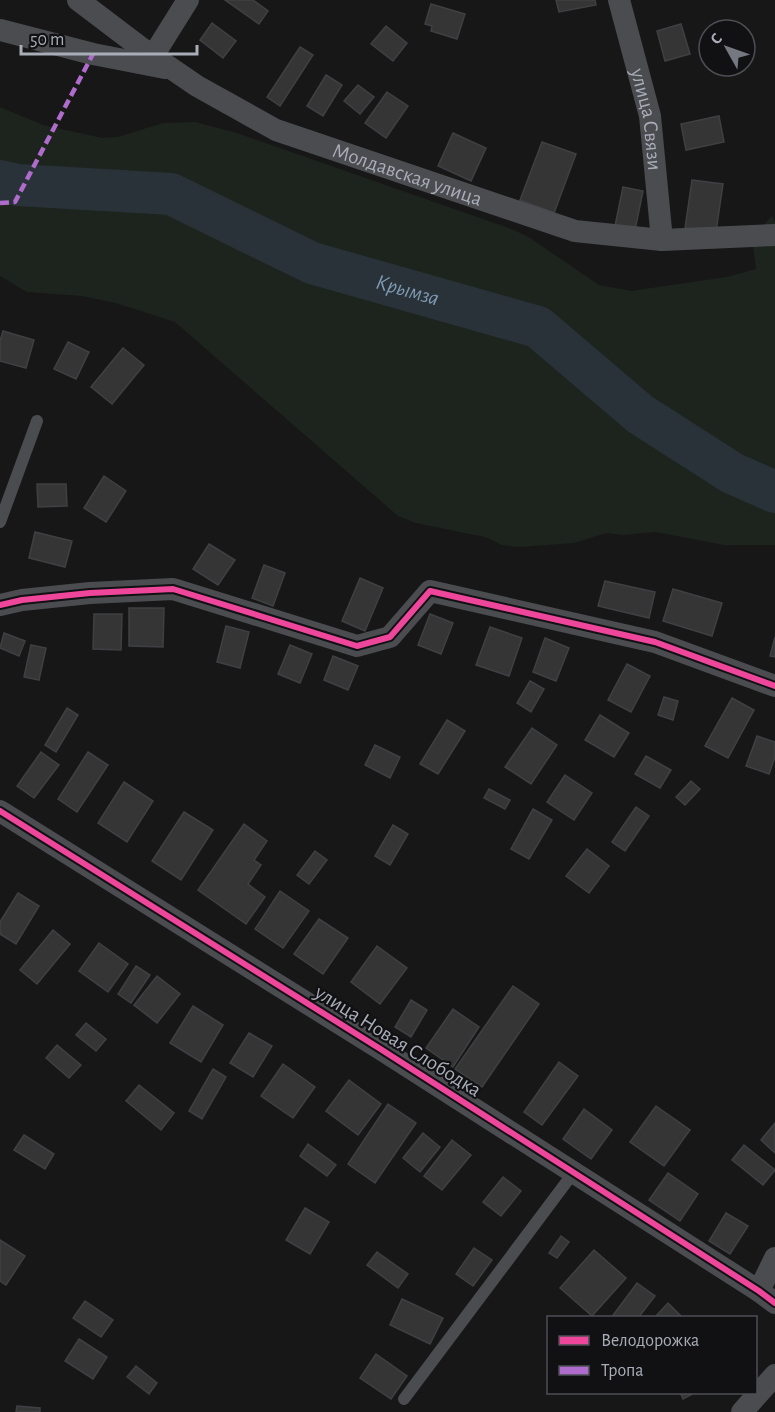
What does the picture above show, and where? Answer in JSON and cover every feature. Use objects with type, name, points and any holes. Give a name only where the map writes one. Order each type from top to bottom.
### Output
[{"type":"street","name":"Молдавская улица","points":[[78,0],[197,86],[276,130],[575,231],[662,240],[775,235]]},
{"type":"street","points":[[153,56],[188,0]]},
{"type":"street","name":"улица Связи","points":[[620,0],[650,116],[662,240]]},
{"type":"street","points":[[0,30],[93,54],[172,69]]},
{"type":"street","points":[[0,605],[22,600],[90,593],[173,589],[357,646],[390,637],[430,591],[655,642],[775,686]]},
{"type":"street","name":"улица Новая Слободка","points":[[0,812],[574,1172],[767,1297]]},
{"type":"street","points":[[767,1297],[775,1258]]},
{"type":"street","points":[[742,1412],[775,1375]]},
{"type":"lane","points":[[0,522],[37,421]]},
{"type":"lane","points":[[404,1399],[574,1172]]},
{"type":"shaded area","points":[[0,107],[43,125],[102,138],[118,137],[163,123],[195,122],[237,133],[514,230],[530,238],[599,285],[631,291],[727,277],[756,269],[752,238],[772,216],[775,222],[775,545],[724,545],[656,532],[622,535],[607,533],[574,543],[519,547],[502,545],[485,537],[416,523],[398,516],[175,322],[116,303],[82,296],[27,292],[0,276]]},
{"type":"building","points":[[225,0],[253,0],[268,11],[259,24]]},
{"type":"building","points":[[556,0],[595,0],[596,5],[559,12]]},
{"type":"building","points":[[431,4],[465,14],[457,39],[431,31],[432,26],[425,24]]},
{"type":"building","points":[[212,23],[236,41],[223,58],[200,40]]},
{"type":"building","points":[[681,24],[690,54],[665,61],[657,31]]},
{"type":"building","points":[[386,26],[407,43],[393,61],[371,44]]},
{"type":"building","points":[[300,47],[313,55],[280,106],[267,97]]},
{"type":"building","points":[[326,75],[342,85],[323,116],[307,106]]},
{"type":"building","points":[[358,85],[374,97],[360,114],[344,101]]},
{"type":"building","points":[[387,92],[408,106],[386,138],[365,123]]},
{"type":"building","points":[[719,116],[724,142],[686,150],[681,124]]},
{"type":"building","points":[[453,133],[486,148],[471,181],[438,166]]},
{"type":"building","points":[[542,142],[576,154],[554,213],[520,200]]},
{"type":"building","points":[[692,180],[723,184],[716,232],[685,228]]},
{"type":"building","points":[[623,187],[643,191],[635,230],[615,226]]},
{"type":"building","points":[[3,331],[34,340],[26,368],[0,361],[0,341]]},
{"type":"building","points":[[68,342],[89,352],[76,379],[54,369]]},
{"type":"building","points":[[123,348],[144,365],[112,404],[91,387]]},
{"type":"building","points":[[104,476],[126,491],[106,522],[84,508]]},
{"type":"building","points":[[37,484],[66,484],[67,506],[38,507]]},
{"type":"building","points":[[35,532],[72,541],[65,567],[29,558]]},
{"type":"building","points":[[209,544],[235,560],[218,585],[193,569]]},
{"type":"building","points":[[264,565],[285,573],[273,606],[252,598]]},
{"type":"building","points":[[360,578],[383,588],[365,631],[342,621]]},
{"type":"building","points":[[605,581],[655,592],[649,618],[598,606]]},
{"type":"building","points":[[673,589],[722,603],[712,636],[663,621]]},
{"type":"building","points":[[129,608],[164,608],[163,647],[129,646]]},
{"type":"building","points":[[94,614],[122,614],[121,650],[93,649]]},
{"type":"building","points":[[430,614],[453,623],[441,654],[418,645]]},
{"type":"building","points":[[226,626],[249,632],[240,668],[217,662]]},
{"type":"building","points":[[490,627],[522,638],[509,676],[476,665]]},
{"type":"building","points":[[4,633],[25,641],[19,656],[0,648]]},
{"type":"building","points":[[775,637],[775,657],[770,656]]},
{"type":"building","points":[[545,638],[569,648],[556,681],[533,672]]},
{"type":"building","points":[[31,645],[46,648],[39,680],[24,677]]},
{"type":"building","points":[[290,645],[312,654],[300,683],[278,674]]},
{"type":"building","points":[[333,656],[358,666],[348,690],[324,680]]},
{"type":"building","points":[[627,664],[650,676],[631,712],[608,700]]},
{"type":"building","points":[[530,681],[544,689],[531,712],[517,703]]},
{"type":"building","points":[[664,697],[678,701],[673,720],[658,715]]},
{"type":"building","points":[[732,698],[754,710],[728,758],[705,746]]},
{"type":"building","points":[[67,708],[78,715],[56,752],[45,745]]},
{"type":"building","points":[[600,715],[629,733],[614,757],[585,740]]},
{"type":"building","points":[[447,720],[465,731],[438,774],[420,764]]},
{"type":"building","points":[[532,728],[557,745],[531,784],[505,767]]},
{"type":"building","points":[[757,736],[775,742],[775,757],[769,774],[746,766]]},
{"type":"building","points":[[375,745],[400,757],[390,778],[365,765]]},
{"type":"building","points":[[41,752],[59,765],[34,798],[17,786]]},
{"type":"building","points":[[88,752],[108,765],[77,812],[58,799]]},
{"type":"building","points":[[646,756],[671,770],[660,788],[635,774]]},
{"type":"building","points":[[565,775],[592,793],[574,820],[547,802]]},
{"type":"building","points":[[691,781],[700,789],[685,805],[676,797]]},
{"type":"building","points":[[124,782],[153,801],[127,842],[98,823]]},
{"type":"building","points":[[489,789],[510,800],[505,809],[484,798]]},
{"type":"building","points":[[636,807],[649,816],[625,851],[612,842]]},
{"type":"building","points":[[533,809],[552,820],[529,859],[511,849]]},
{"type":"building","points":[[184,812],[213,830],[181,880],[152,861]]},
{"type":"building","points":[[244,824],[267,841],[254,860],[261,865],[248,884],[265,897],[246,924],[198,890]]},
{"type":"building","points":[[393,825],[408,834],[390,865],[375,856]]},
{"type":"building","points":[[587,849],[609,866],[589,893],[566,876]]},
{"type":"building","points":[[315,851],[327,860],[309,884],[297,875]]},
{"type":"building","points":[[280,891],[309,911],[283,948],[255,929]]},
{"type":"building","points":[[18,893],[39,906],[16,944],[0,934],[0,922]]},
{"type":"building","points":[[319,919],[348,938],[323,974],[294,954]]},
{"type":"building","points":[[53,930],[70,944],[37,984],[20,970]]},
{"type":"building","points":[[99,943],[128,964],[108,992],[79,971]]},
{"type":"building","points":[[377,946],[407,968],[380,1004],[351,982]]},
{"type":"building","points":[[136,966],[150,975],[131,1003],[118,994]]},
{"type":"building","points":[[157,976],[180,994],[157,1023],[134,1005]]},
{"type":"building","points":[[513,986],[539,1004],[482,1087],[455,1069]]},
{"type":"building","points":[[411,1000],[427,1010],[411,1037],[395,1027]]},
{"type":"building","points":[[193,1006],[223,1025],[201,1062],[170,1043]]},
{"type":"building","points":[[453,1009],[479,1027],[453,1067],[426,1048]]},
{"type":"building","points":[[86,1023],[106,1039],[96,1051],[76,1035]]},
{"type":"building","points":[[249,1033],[272,1046],[253,1077],[230,1063]]},
{"type":"building","points":[[57,1045],[81,1065],[69,1078],[46,1058]]},
{"type":"building","points":[[559,1062],[578,1076],[542,1125],[524,1112]]},
{"type":"building","points":[[283,1064],[315,1087],[293,1118],[261,1096]]},
{"type":"building","points":[[213,1069],[226,1077],[202,1119],[189,1111]]},
{"type":"building","points":[[349,1080],[381,1104],[358,1135],[326,1111]]},
{"type":"building","points":[[139,1085],[174,1113],[161,1130],[126,1101]]},
{"type":"building","points":[[388,1104],[416,1123],[375,1183],[348,1164]]},
{"type":"building","points":[[656,1106],[690,1130],[664,1166],[630,1142]]},
{"type":"building","points":[[584,1109],[612,1130],[591,1159],[563,1139]]},
{"type":"building","points":[[775,1123],[775,1153],[761,1140]]},
{"type":"building","points":[[423,1133],[440,1147],[420,1172],[403,1158]]},
{"type":"building","points":[[24,1135],[54,1154],[45,1169],[14,1150]]},
{"type":"building","points":[[452,1140],[471,1155],[442,1190],[424,1176]]},
{"type":"building","points":[[308,1144],[336,1165],[327,1176],[300,1156]]},
{"type":"building","points":[[744,1145],[775,1170],[763,1185],[732,1160]]},
{"type":"building","points":[[668,1173],[698,1194],[680,1221],[649,1200]]},
{"type":"building","points":[[503,1177],[521,1191],[501,1216],[483,1202]]},
{"type":"building","points":[[305,1208],[329,1222],[310,1254],[286,1240]]},
{"type":"building","points":[[726,1213],[748,1226],[730,1254],[709,1241]]},
{"type":"building","points":[[561,1236],[569,1242],[557,1258],[549,1253]]},
{"type":"building","points":[[0,1240],[25,1256],[6,1285],[0,1281]]},
{"type":"building","points":[[474,1248],[492,1260],[473,1286],[456,1274]]},
{"type":"building","points":[[594,1250],[626,1278],[592,1316],[560,1288]]},
{"type":"building","points":[[377,1252],[408,1274],[398,1288],[367,1265]]},
{"type":"building","points":[[637,1283],[655,1296],[640,1316],[612,1316]]},
{"type":"building","points":[[402,1299],[443,1318],[430,1344],[390,1325]]},
{"type":"building","points":[[85,1301],[113,1320],[101,1337],[73,1318]]},
{"type":"building","points":[[668,1303],[681,1316],[656,1316]]},
{"type":"building","points":[[79,1339],[107,1357],[93,1379],[65,1361]]},
{"type":"building","points":[[376,1354],[407,1376],[391,1399],[360,1378]]},
{"type":"building","points":[[136,1366],[157,1383],[149,1394],[127,1377]]},
{"type":"building","points":[[681,1394],[692,1394],[683,1399]]},
{"type":"building","points":[[17,1406],[40,1408],[40,1412],[16,1412]]},
{"type":"waterway","name":"Крымза","points":[[0,181],[18,185],[171,194],[312,263],[538,327],[640,414],[732,473],[775,492]]},
{"type":"marked path","points":[[0,203],[15,202],[93,54]]},
{"type":"cycle path","points":[[0,605],[22,600],[90,593],[173,589],[357,646],[390,637],[430,591],[655,642],[775,686]]},
{"type":"cycle path","points":[[0,811],[382,1050],[775,1303]]}]
